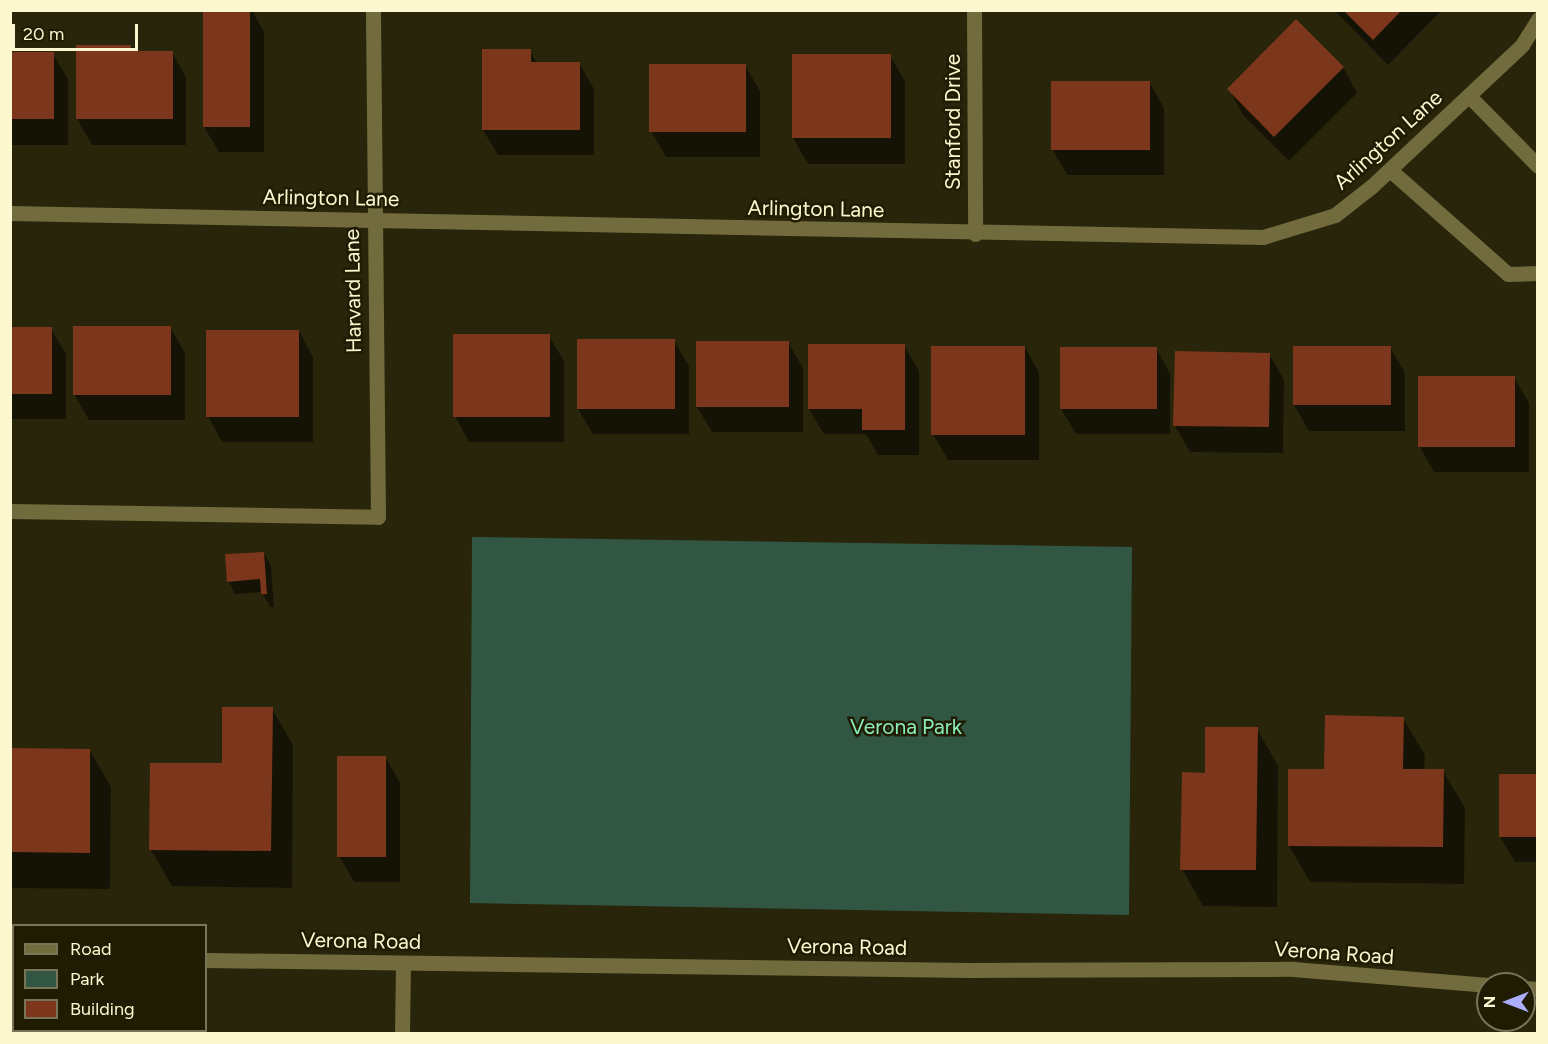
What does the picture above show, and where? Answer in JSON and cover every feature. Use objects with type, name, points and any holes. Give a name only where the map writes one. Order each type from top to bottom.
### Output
[{"type":"street","name":"Harvard Lane","points":[[10,511],[378,517],[373,220],[373,10]]},
{"type":"street","name":"Stanford Drive","points":[[974,10],[975,234]]},
{"type":"street","name":"Arlington Lane","points":[[10,213],[975,234],[1263,237],[1335,215],[1390,170],[1522,45],[1538,19]]},
{"type":"street","points":[[1469,96],[1538,166]]},
{"type":"street","points":[[1390,170],[1508,274],[1538,273]]},
{"type":"street","name":"Verona Road","points":[[207,960],[1293,969],[1476,984]]},
{"type":"street","points":[[402,1034],[403,963]]},
{"type":"green space","name":"Verona Park","points":[[472,537],[1132,547],[1129,915],[470,903]]},
{"type":"building","points":[[203,10],[250,10],[250,127],[203,127]]},
{"type":"building","points":[[1343,10],[1402,10],[1373,40]]},
{"type":"building","points":[[1296,19],[1344,67],[1274,137],[1227,89]]},
{"type":"building","points":[[76,45],[131,45],[131,51],[173,51],[173,119],[76,119]]},
{"type":"building","points":[[482,49],[531,49],[531,62],[580,62],[580,130],[482,130]]},
{"type":"building","points":[[10,52],[54,52],[54,119],[10,119]]},
{"type":"building","points":[[792,54],[891,54],[891,138],[792,138]]},
{"type":"building","points":[[649,64],[746,64],[746,132],[649,132]]},
{"type":"building","points":[[1051,81],[1150,81],[1150,150],[1051,150]]},
{"type":"building","points":[[73,326],[171,326],[171,395],[73,395]]},
{"type":"building","points":[[10,327],[52,327],[52,394],[10,394]]},
{"type":"building","points":[[206,330],[299,330],[299,417],[206,417]]},
{"type":"building","points":[[453,334],[550,334],[550,417],[453,417]]},
{"type":"building","points":[[577,339],[675,339],[675,409],[577,409]]},
{"type":"building","points":[[696,341],[789,341],[789,407],[696,407]]},
{"type":"building","points":[[808,344],[905,344],[905,430],[862,430],[862,409],[808,409]]},
{"type":"building","points":[[931,346],[1025,346],[1025,435],[931,435]]},
{"type":"building","points":[[1293,346],[1391,346],[1391,405],[1293,405]]},
{"type":"building","points":[[1060,347],[1157,347],[1157,409],[1060,409]]},
{"type":"building","points":[[1175,351],[1270,353],[1269,427],[1173,426]]},
{"type":"building","points":[[1418,376],[1515,376],[1515,447],[1418,447]]},
{"type":"building","points":[[264,552],[267,594],[261,594],[260,579],[227,582],[225,554]]},
{"type":"building","points":[[222,707],[273,707],[271,851],[149,850],[150,763],[222,763]]},
{"type":"building","points":[[1325,715],[1404,717],[1403,769],[1444,769],[1443,847],[1288,846],[1288,769],[1324,769]]},
{"type":"building","points":[[1205,727],[1258,727],[1256,870],[1180,870],[1182,772],[1205,773]]},
{"type":"building","points":[[10,748],[90,749],[90,853],[10,852]]},
{"type":"building","points":[[337,756],[386,756],[386,857],[337,857]]},
{"type":"building","points":[[1499,774],[1538,774],[1538,837],[1499,837]]}]
